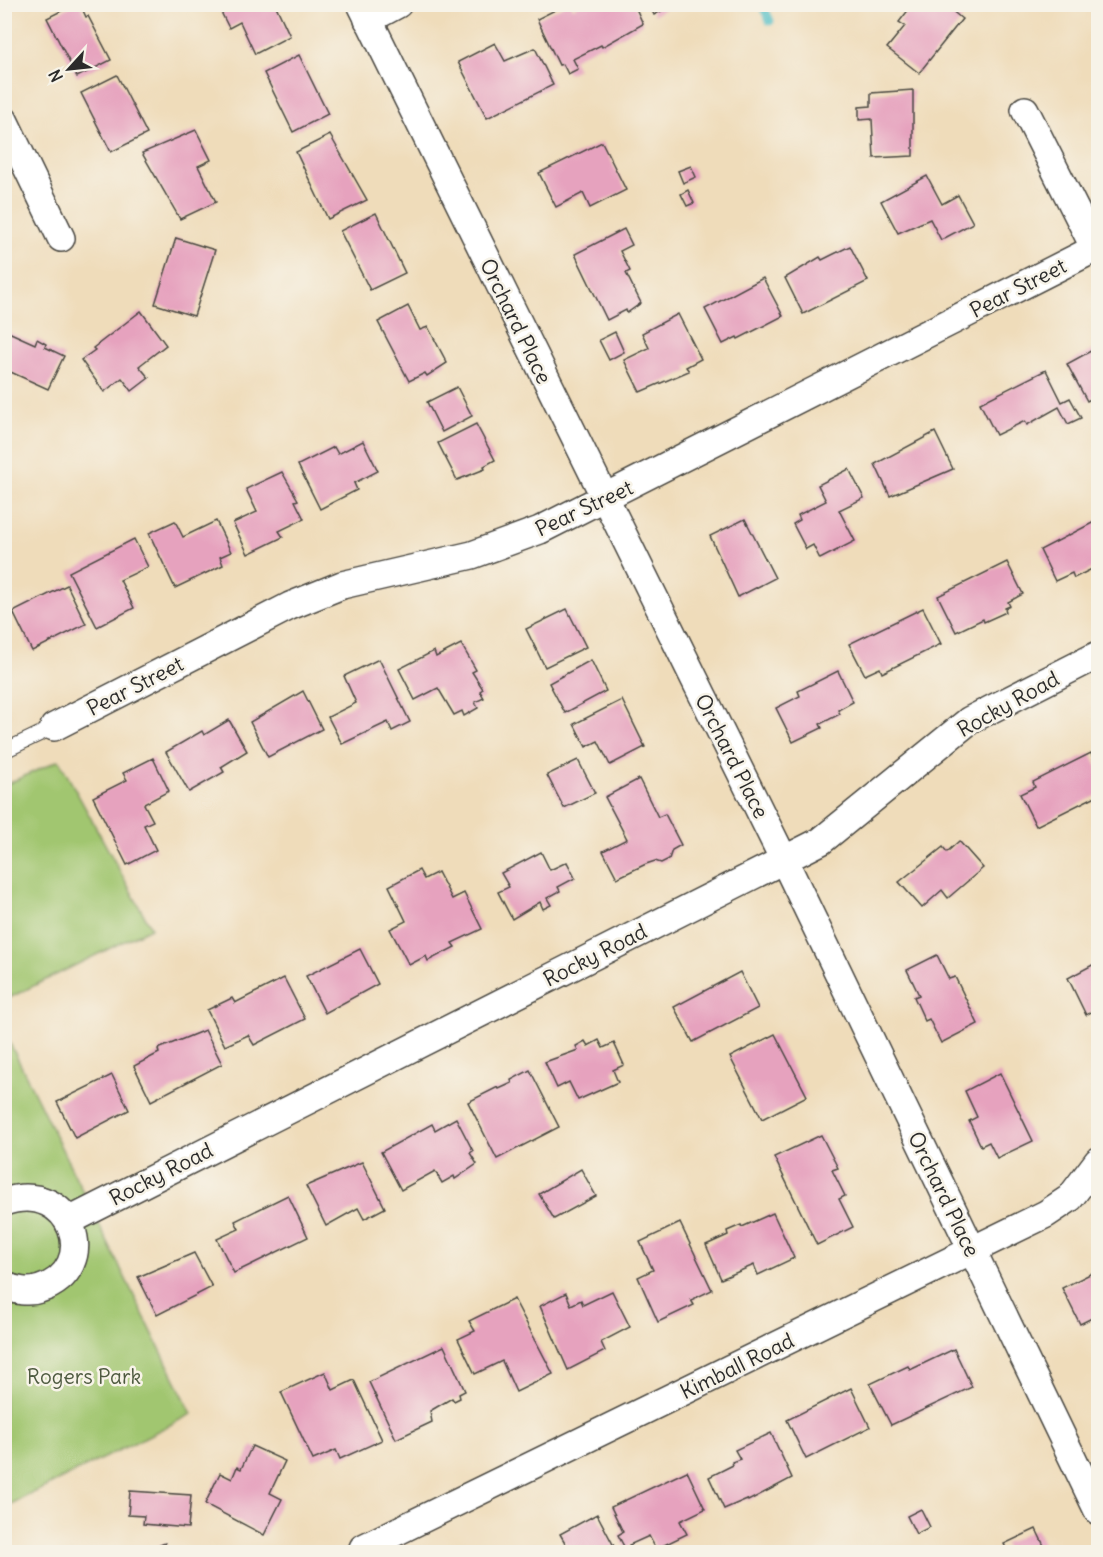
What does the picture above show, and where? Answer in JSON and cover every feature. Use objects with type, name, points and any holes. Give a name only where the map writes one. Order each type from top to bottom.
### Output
[{"type":"street","points":[[365,12],[398,4]]},
{"type":"street","name":"Orchard Place","points":[[365,12],[604,500],[784,860],[971,1252],[1098,1511]]},
{"type":"street","points":[[1025,110],[1097,248]]},
{"type":"street","points":[[4,120],[61,238]]},
{"type":"street","name":"Pear Street","points":[[54,727],[290,606],[342,585],[472,555],[540,530],[604,500],[1097,248]]},
{"type":"street","name":"Rocky Road","points":[[69,1221],[821,841],[970,720],[1098,655]]},
{"type":"street","name":"Kimball Road","points":[[365,1552],[363,1548],[1047,1214],[1070,1198],[1098,1161]]},
{"type":"street","points":[[4,1203],[18,1198],[33,1197],[47,1201],[59,1209],[69,1221],[74,1234],[71,1263],[63,1276],[51,1285],[38,1290],[23,1291],[4,1284]]},
{"type":"lane","points":[[4,751],[54,727]]},
{"type":"green space","points":[[59,760],[151,928],[5,1000],[5,785]]},
{"type":"green space","name":"Rogers Park","points":[[4,1031],[192,1414],[5,1507],[4,1507]]},
{"type":"building","points":[[75,4],[80,4],[86,17],[88,16],[111,60],[77,77],[47,18]]},
{"type":"building","points":[[217,4],[275,4],[290,36],[255,54],[240,22],[229,28]]},
{"type":"building","points":[[571,4],[573,8],[580,4],[634,4],[643,24],[602,47],[601,45],[573,59],[578,69],[568,74],[563,64],[559,65],[537,19]]},
{"type":"building","points":[[649,4],[674,4],[654,15]]},
{"type":"building","points":[[913,4],[944,4],[962,19],[919,73],[887,48],[905,26],[899,22]]},
{"type":"building","points":[[495,43],[505,61],[535,48],[553,85],[487,118],[458,62]]},
{"type":"building","points":[[299,55],[328,114],[293,132],[264,73]]},
{"type":"building","points":[[117,75],[147,134],[111,152],[81,93]]},
{"type":"building","points":[[913,90],[913,156],[874,158],[872,119],[859,120],[859,107],[871,106],[871,93]]},
{"type":"building","points":[[196,130],[211,160],[198,166],[216,202],[180,219],[142,153]]},
{"type":"building","points":[[330,135],[367,200],[328,219],[296,152]]},
{"type":"building","points":[[602,142],[626,190],[590,208],[583,193],[556,207],[539,173]]},
{"type":"building","points":[[691,166],[696,177],[683,183],[678,171]]},
{"type":"building","points":[[927,176],[942,204],[958,195],[973,223],[941,240],[930,219],[898,233],[881,201]]},
{"type":"building","points":[[688,190],[694,203],[687,206],[681,194]]},
{"type":"building","points":[[376,213],[405,273],[370,290],[340,231]]},
{"type":"building","points":[[624,229],[632,245],[620,251],[630,271],[626,273],[641,303],[627,313],[626,310],[607,320],[575,254]]},
{"type":"building","points":[[176,238],[215,250],[194,316],[155,304]]},
{"type":"building","points":[[850,246],[868,281],[803,314],[785,278],[820,257],[822,260]]},
{"type":"building","points":[[763,278],[783,316],[738,339],[737,337],[723,344],[705,309]]},
{"type":"building","points":[[408,306],[420,330],[428,327],[447,363],[427,376],[425,373],[409,381],[378,322]]},
{"type":"building","points":[[141,311],[166,345],[139,366],[149,378],[132,391],[122,378],[104,392],[81,360]]},
{"type":"building","points":[[678,314],[701,359],[686,367],[689,371],[640,392],[624,360],[649,348],[642,333]]},
{"type":"building","points":[[4,330],[35,344],[37,339],[46,344],[45,347],[64,356],[48,389],[4,369]]},
{"type":"building","points":[[615,332],[624,352],[609,360],[599,340]]},
{"type":"building","points":[[1098,347],[1098,395],[1087,401],[1067,364]]},
{"type":"building","points":[[1046,370],[1062,402],[1070,398],[1081,418],[1068,424],[1059,407],[1027,425],[1025,421],[996,435],[980,403]]},
{"type":"building","points":[[457,387],[472,416],[442,432],[427,402]]},
{"type":"building","points":[[476,424],[495,460],[484,466],[485,469],[457,480],[438,443]]},
{"type":"building","points":[[935,432],[953,469],[890,496],[875,464]]},
{"type":"building","points":[[363,441],[378,471],[354,483],[357,490],[320,509],[298,465],[334,447],[338,454]]},
{"type":"building","points":[[849,469],[864,498],[839,510],[855,541],[820,559],[813,545],[806,549],[793,524],[800,520],[798,515],[826,501],[818,485]]},
{"type":"building","points":[[282,472],[298,500],[295,501],[304,519],[279,531],[283,537],[248,554],[233,523],[257,512],[246,489]]},
{"type":"building","points":[[745,519],[775,578],[738,597],[710,536]]},
{"type":"building","points":[[1098,520],[1098,566],[1074,578],[1072,573],[1055,581],[1040,550]]},
{"type":"building","points":[[175,521],[183,537],[216,521],[231,552],[220,557],[223,565],[175,588],[149,533]]},
{"type":"building","points":[[134,539],[148,567],[120,580],[134,608],[97,627],[69,572]]},
{"type":"building","points":[[1007,562],[1023,594],[1008,602],[1010,606],[1005,608],[1006,612],[984,622],[983,619],[956,632],[938,596]]},
{"type":"building","points":[[67,585],[86,624],[32,651],[13,612]]},
{"type":"building","points":[[923,608],[941,644],[882,673],[880,668],[865,675],[849,644]]},
{"type":"building","points":[[567,609],[586,647],[545,667],[526,629]]},
{"type":"building","points":[[461,644],[476,670],[472,672],[483,689],[480,691],[484,698],[475,702],[478,708],[464,716],[462,711],[454,715],[438,688],[415,700],[399,669],[434,651],[436,657]]},
{"type":"building","points":[[379,659],[410,722],[392,731],[388,722],[342,744],[328,717],[356,703],[344,676]]},
{"type":"building","points":[[591,660],[606,691],[565,713],[549,683]]},
{"type":"building","points":[[838,671],[853,702],[838,710],[840,714],[820,724],[822,728],[793,742],[776,708],[800,696],[798,691]]},
{"type":"building","points":[[303,691],[322,729],[268,757],[250,722]]},
{"type":"building","points":[[622,700],[645,747],[610,765],[598,741],[586,747],[574,724]]},
{"type":"building","points":[[229,720],[247,751],[221,767],[224,772],[189,792],[166,752],[202,731],[204,735]]},
{"type":"building","points":[[1091,753],[1098,768],[1098,795],[1036,826],[1020,794],[1035,787],[1033,782]]},
{"type":"building","points":[[153,758],[169,791],[144,804],[153,821],[144,825],[156,850],[127,865],[93,797],[127,780],[123,773]]},
{"type":"building","points":[[578,760],[595,793],[564,808],[547,775]]},
{"type":"building","points":[[639,779],[658,817],[665,814],[681,845],[672,850],[669,859],[661,863],[655,861],[646,864],[617,878],[603,851],[627,839],[605,797]]},
{"type":"building","points":[[959,841],[983,868],[948,898],[942,890],[922,908],[899,882],[943,847],[947,852]]},
{"type":"building","points":[[541,852],[550,870],[567,862],[575,878],[558,887],[560,891],[547,898],[551,905],[543,909],[540,902],[512,919],[498,892],[509,887],[501,873]]},
{"type":"building","points":[[419,870],[424,879],[438,872],[452,899],[464,893],[482,929],[452,943],[455,947],[428,961],[426,956],[409,965],[390,929],[406,921],[389,886]]},
{"type":"building","points":[[360,949],[378,984],[325,1013],[306,976]]},
{"type":"building","points":[[937,955],[949,979],[955,977],[978,1024],[941,1043],[929,1019],[925,1021],[914,997],[919,995],[907,970]]},
{"type":"building","points":[[1098,962],[1098,1008],[1086,1015],[1068,978]]},
{"type":"building","points":[[740,972],[758,1008],[693,1042],[674,1007]]},
{"type":"building","points":[[284,978],[305,1019],[254,1045],[248,1035],[225,1046],[207,1010],[232,998],[235,1003]]},
{"type":"building","points":[[205,1030],[222,1064],[151,1101],[134,1066],[159,1053],[158,1049]]},
{"type":"building","points":[[775,1034],[807,1096],[762,1119],[730,1057]]},
{"type":"building","points":[[599,1040],[603,1048],[614,1043],[624,1065],[613,1070],[618,1082],[578,1100],[569,1082],[557,1088],[545,1062],[578,1050],[576,1046],[585,1041],[588,1046]]},
{"type":"building","points":[[530,1070],[559,1127],[497,1159],[468,1102],[498,1087],[499,1089],[512,1083],[511,1080]]},
{"type":"building","points":[[1000,1073],[1033,1141],[997,1158],[989,1142],[981,1146],[969,1121],[977,1117],[965,1091]]},
{"type":"building","points":[[112,1075],[129,1110],[75,1138],[57,1102]]},
{"type":"building","points":[[456,1118],[477,1164],[455,1179],[454,1176],[442,1183],[435,1171],[401,1190],[381,1152],[432,1124],[435,1130]]},
{"type":"building","points":[[821,1135],[838,1168],[832,1170],[845,1196],[839,1199],[853,1227],[817,1245],[774,1157]]},
{"type":"building","points":[[362,1162],[385,1208],[364,1219],[358,1208],[326,1226],[306,1186]]},
{"type":"building","points":[[581,1169],[596,1196],[554,1219],[539,1194]]},
{"type":"building","points":[[288,1195],[308,1237],[234,1273],[217,1239],[239,1229],[235,1221]]},
{"type":"building","points":[[773,1213],[794,1258],[758,1275],[754,1265],[721,1279],[706,1245],[728,1235],[727,1231]]},
{"type":"building","points":[[680,1223],[712,1290],[691,1300],[694,1305],[658,1322],[638,1277],[653,1270],[640,1242]]},
{"type":"building","points":[[194,1253],[212,1287],[157,1315],[138,1277]]},
{"type":"building","points":[[1098,1270],[1098,1315],[1080,1324],[1062,1288]]},
{"type":"building","points":[[612,1291],[630,1327],[601,1342],[605,1351],[568,1370],[540,1306],[566,1293],[571,1305],[581,1300],[583,1305]]},
{"type":"building","points":[[514,1299],[553,1374],[516,1392],[502,1361],[475,1374],[458,1339],[475,1331],[469,1321]]},
{"type":"building","points":[[444,1346],[465,1391],[459,1394],[460,1398],[454,1401],[452,1398],[430,1411],[432,1422],[396,1439],[369,1382]]},
{"type":"building","points":[[954,1349],[972,1387],[891,1425],[870,1384],[908,1366],[910,1370]]},
{"type":"building","points":[[325,1372],[333,1390],[354,1380],[382,1440],[340,1459],[336,1450],[313,1460],[281,1392]]},
{"type":"building","points":[[851,1388],[870,1427],[806,1459],[787,1420]]},
{"type":"building","points":[[771,1433],[792,1478],[748,1501],[747,1499],[724,1509],[709,1477],[740,1459],[735,1450]]},
{"type":"building","points":[[252,1446],[285,1461],[270,1493],[282,1499],[264,1535],[205,1504],[220,1473],[232,1479],[237,1467],[241,1469]]},
{"type":"building","points":[[687,1471],[705,1509],[680,1521],[687,1534],[656,1549],[649,1536],[629,1545],[633,1552],[627,1552],[618,1535],[623,1532],[611,1507]]},
{"type":"building","points":[[130,1491],[191,1495],[188,1528],[143,1524],[144,1516],[128,1515]]},
{"type":"building","points":[[921,1509],[930,1527],[916,1534],[907,1516]]},
{"type":"building","points":[[597,1514],[617,1552],[554,1552],[567,1546],[560,1534]]},
{"type":"building","points":[[1036,1529],[1047,1552],[1008,1552],[1004,1544]]},
{"type":"building","points":[[165,1543],[169,1552],[143,1552]]},
{"type":"waterway","points":[[762,4],[770,21]]}]
